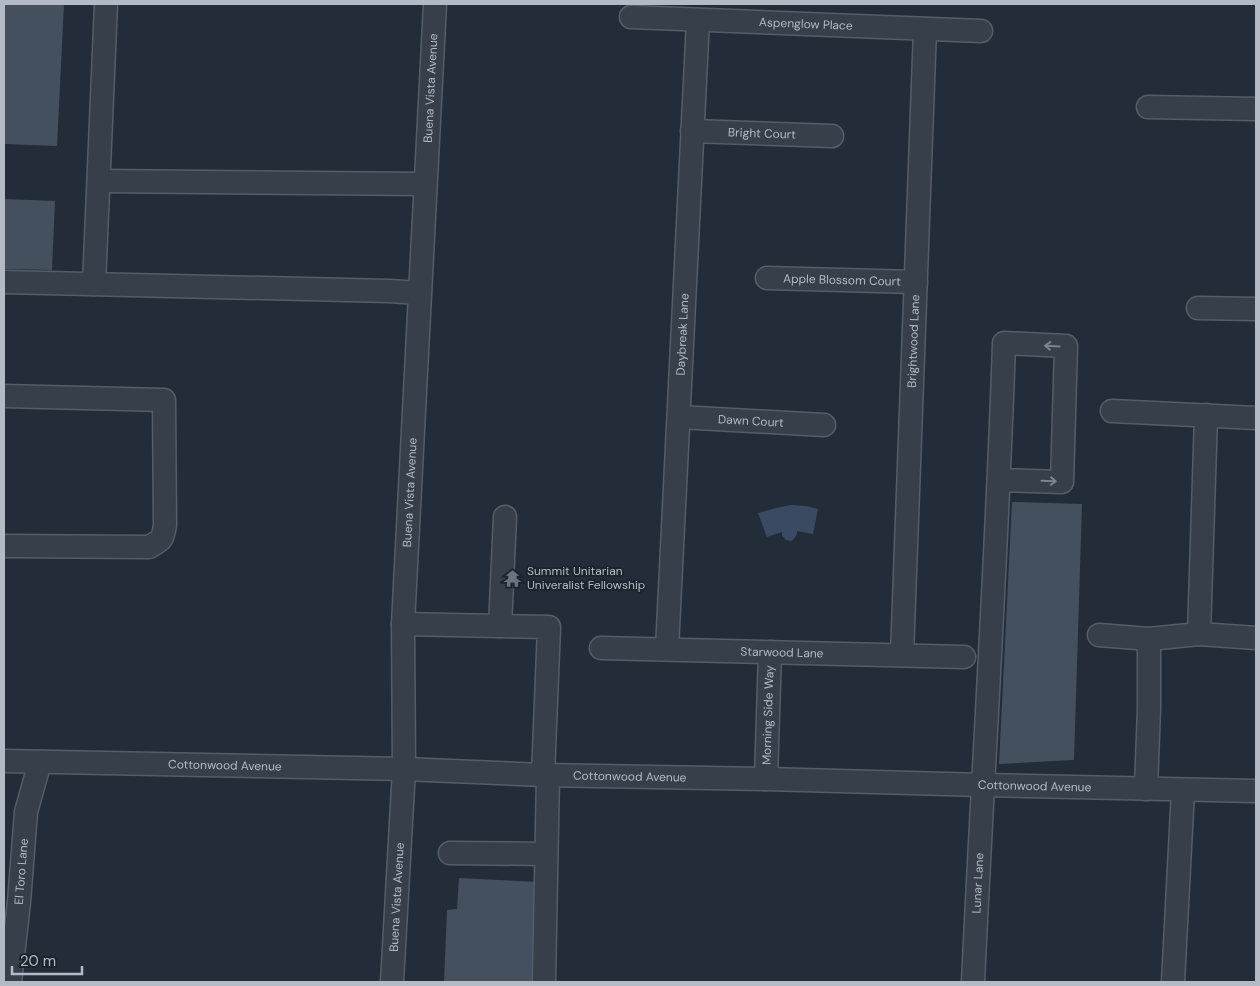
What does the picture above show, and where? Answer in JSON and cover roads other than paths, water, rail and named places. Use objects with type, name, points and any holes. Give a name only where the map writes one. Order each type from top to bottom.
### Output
[{"type":"street","points":[[94,284],[106,4]]},
{"type":"street","name":"Buena Vista Avenue","points":[[392,982],[404,769],[403,624],[435,4]]},
{"type":"street","name":"Aspenglow Place","points":[[631,17],[982,32]]},
{"type":"street","name":"Daybreak Lane","points":[[667,649],[698,20]]},
{"type":"street","name":"Brightwood Lane","points":[[902,655],[925,29]]},
{"type":"street","points":[[1148,107],[1256,109]]},
{"type":"street","name":"Bright Court","points":[[692,131],[832,136]]},
{"type":"street","points":[[99,180],[426,184]]},
{"type":"street","name":"Apple Blossom Court","points":[[768,278],[916,282]]},
{"type":"street","points":[[4,282],[420,293]]},
{"type":"street","points":[[1198,308],[1256,309]]},
{"type":"street","name":"Lunar Lane","points":[[973,982],[1000,480],[1004,343],[1066,346],[1062,482],[1000,480]]},
{"type":"street","points":[[4,396],[164,400],[165,525],[164,537],[149,547],[4,546]]},
{"type":"street","points":[[1112,411],[1256,418]]},
{"type":"street","points":[[1199,634],[1206,416]]},
{"type":"street","name":"Dawn Court","points":[[679,417],[824,425]]},
{"type":"street","points":[[500,626],[505,517]]},
{"type":"street","points":[[403,624],[549,627],[545,775],[544,982]]},
{"type":"street","points":[[1099,636],[1149,639],[1199,634],[1256,638]]},
{"type":"street","points":[[1146,789],[1149,639]]},
{"type":"street","name":"Starwood Lane","points":[[601,648],[964,656]]},
{"type":"street","name":"Morning Side Way","points":[[766,779],[770,652]]},
{"type":"street","name":"Cottonwood Avenue","points":[[4,761],[404,769],[545,775],[1256,791]]},
{"type":"street","name":"El Toro Lane","points":[[10,982],[26,812],[40,762]]},
{"type":"street","points":[[1173,982],[1183,790]]},
{"type":"street","points":[[450,853],[546,854]]},
{"type":"water","points":[[791,505],[818,509],[813,534],[797,531],[796,537],[791,541],[786,540],[782,536],[782,532],[767,537],[758,513]]},
{"type":"place","name":"Summit Unitarian Univeralist Fellowship","points":[[513,578]]}]
